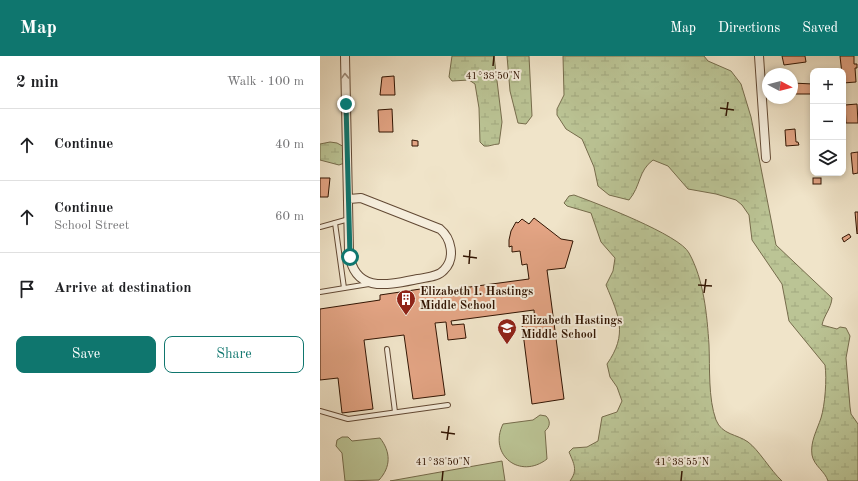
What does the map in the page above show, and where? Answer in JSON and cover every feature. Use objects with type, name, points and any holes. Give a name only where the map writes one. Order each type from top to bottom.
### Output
[{"type":"street","points":[[345,56],[350,251],[352,269],[362,279],[373,283],[392,284],[437,275],[444,271],[451,252],[450,241],[440,229],[362,198],[349,199]]},
{"type":"street","points":[[759,56],[766,158]]},
{"type":"lane","points":[[320,226],[350,219]]},
{"type":"lane","points":[[335,223],[344,288]]},
{"type":"lane","points":[[320,292],[373,283]]},
{"type":"lane","points":[[387,349],[395,412]]},
{"type":"lane","points":[[320,411],[348,419],[448,405]]},
{"type":"green space","points":[[452,56],[494,56],[502,122],[499,144],[484,146],[480,142],[479,108],[475,84],[469,80],[452,81],[449,77]]},
{"type":"green space","points":[[507,56],[529,56],[532,116],[526,124],[518,123],[510,91]]},
{"type":"green space","points":[[563,56],[704,56],[708,61],[731,71],[741,84],[751,117],[776,245],[832,298],[822,325],[837,329],[840,327],[846,328],[850,336],[846,358],[851,414],[858,424],[858,481],[828,481],[825,474],[813,459],[812,445],[821,418],[825,399],[825,365],[789,321],[782,284],[752,240],[749,215],[742,205],[736,200],[716,194],[688,189],[668,166],[653,160],[648,164],[642,174],[633,195],[629,200],[609,195],[598,186],[594,167],[582,139],[566,129],[557,115],[557,109],[564,95]]},
{"type":"green space","points":[[330,142],[337,143],[346,148],[347,162],[339,165],[320,160],[320,144]]},
{"type":"green space","points":[[574,195],[618,212],[670,237],[689,253],[698,275],[704,298],[709,345],[711,393],[713,411],[716,420],[722,429],[744,439],[752,445],[782,481],[570,481],[575,470],[569,452],[573,448],[587,447],[598,441],[602,417],[617,412],[622,401],[617,387],[610,377],[607,364],[618,343],[619,334],[618,316],[606,285],[613,271],[615,258],[601,242],[591,213],[567,206],[564,203],[569,196]]},
{"type":"green space","points":[[540,415],[546,416],[549,422],[549,426],[545,431],[547,459],[537,465],[527,467],[517,465],[509,461],[503,454],[500,446],[499,435],[503,424],[533,420]]},
{"type":"green space","points":[[342,437],[348,437],[352,441],[380,438],[384,443],[388,454],[388,459],[386,470],[379,480],[345,481],[342,453],[336,446],[337,440]]},
{"type":"green space","points":[[502,461],[505,481],[390,481]]},
{"type":"building","points":[[782,56],[805,56],[806,62],[784,65]]},
{"type":"building","points":[[840,56],[854,56],[854,64],[857,64],[857,68],[855,68],[856,82],[846,83],[846,68],[841,68]]},
{"type":"building","points":[[394,76],[395,95],[380,95],[382,77]]},
{"type":"building","points":[[798,83],[810,84],[810,94],[798,94]]},
{"type":"building","points":[[857,104],[858,123],[846,123],[846,105]]},
{"type":"building","points":[[392,109],[393,132],[379,132],[378,110]]},
{"type":"building","points":[[795,129],[796,142],[798,142],[799,145],[786,146],[785,130]]},
{"type":"building","points":[[412,140],[418,141],[418,146],[412,146]]},
{"type":"building","points":[[858,152],[858,173],[853,174],[851,153]]},
{"type":"building","points":[[320,178],[330,178],[328,197],[320,197]]},
{"type":"building","points":[[813,178],[821,178],[821,184],[813,184]]},
{"type":"building","points":[[855,212],[858,212],[857,234]]},
{"type":"building","name":"Elizabeth I. Hastings Middle School","points":[[534,218],[561,239],[573,241],[565,268],[547,270],[564,399],[532,404],[522,325],[535,324],[534,310],[451,321],[452,325],[464,324],[466,338],[448,340],[446,322],[435,323],[445,395],[413,399],[404,335],[364,340],[373,409],[342,413],[338,378],[320,380],[320,309],[380,300],[380,295],[434,287],[435,289],[439,288],[440,291],[529,279],[527,264],[522,265],[520,251],[512,252],[512,246],[509,247],[509,240],[511,231],[516,222],[518,223],[522,219],[529,224]]},
{"type":"building","points":[[849,234],[851,237],[844,242],[842,238]]},
{"type":"place","name":"Elizabeth I. Hastings Middle School","points":[[406,316]]},
{"type":"place","name":"Elizabeth Hastings Middle School","points":[[507,345]]},
{"type":"route","points":[[346,104],[350,257]]}]
